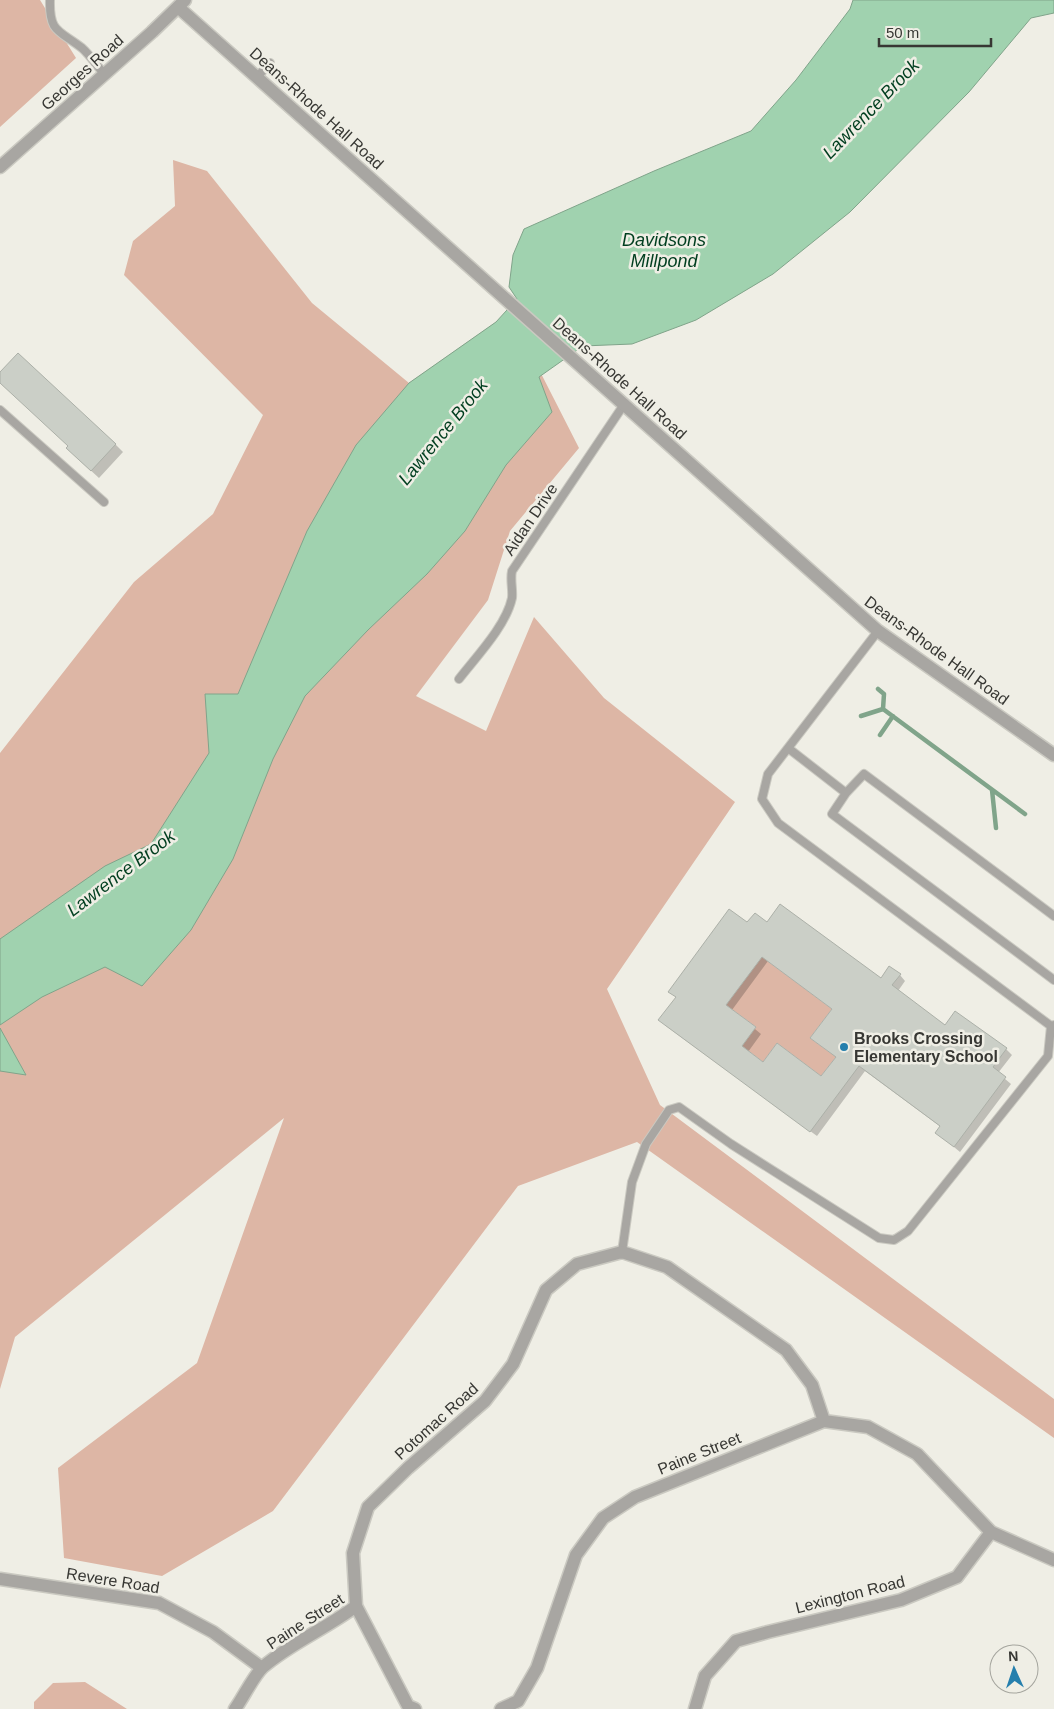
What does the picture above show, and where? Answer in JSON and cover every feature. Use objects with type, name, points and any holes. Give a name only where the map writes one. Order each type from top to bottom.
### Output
[{"type":"street","name":"Georges Road","points":[[0,167],[182,3]]},
{"type":"street","name":"Deans-Rhode Hall Road","points":[[182,3],[257,76],[878,631],[1054,755]]},
{"type":"street","points":[[622,1252],[667,1267],[786,1350],[812,1385],[824,1421]]},
{"type":"street","name":"Potomac Road","points":[[356,1606],[353,1553],[368,1507],[408,1468],[485,1401],[513,1364],[546,1290],[577,1264],[622,1252]]},
{"type":"street","name":"Paine Street","points":[[501,1709],[518,1701],[537,1668],[576,1555],[602,1518],[634,1497],[824,1421],[868,1427],[918,1454],[991,1532]]},
{"type":"street","points":[[991,1532],[1054,1560]]},
{"type":"street","name":"Lexington Road","points":[[694,1709],[705,1676],[736,1641],[901,1600],[957,1577],[991,1532]]},
{"type":"street","name":"Revere Road","points":[[0,1579],[159,1603],[213,1632],[262,1668]]},
{"type":"street","name":"Paine Street","points":[[236,1709],[262,1668],[309,1635],[343,1616],[356,1606],[408,1706],[415,1709]]},
{"type":"lane","points":[[50,0],[50,16],[57,31],[83,49],[104,75]]},
{"type":"lane","points":[[257,76],[270,63]]},
{"type":"lane","name":"Aidan Drive","points":[[459,679],[504,620],[512,597],[510,580],[512,571],[625,404]]},
{"type":"lane","points":[[0,410],[104,502]]},
{"type":"lane","points":[[622,1252],[632,1182],[646,1144],[669,1110],[679,1107],[731,1144],[837,1213],[879,1238],[894,1240],[908,1232],[1048,1056],[1053,1026],[778,823],[762,799],[768,774],[878,631]]},
{"type":"lane","points":[[788,748],[846,793]]},
{"type":"lane","points":[[1054,916],[864,774],[846,793],[832,814],[1054,980]]},
{"type":"shaded area","points":[[0,0],[40,0],[76,58],[0,127]]},
{"type":"shaded area","points":[[173,160],[207,171],[312,303],[409,383],[496,322],[526,344],[579,448],[510,531],[488,600],[416,696],[486,731],[534,617],[604,698],[735,802],[607,989],[660,1105],[1054,1399],[1054,1438],[637,1142],[518,1186],[273,1511],[162,1576],[64,1558],[58,1468],[197,1363],[284,1118],[15,1337],[0,1389],[0,753],[134,582],[213,514],[263,415],[124,275],[133,241],[175,206]]},
{"type":"shaded area","points":[[745,944],[832,1009],[810,1038],[836,1057],[821,1076],[777,1043],[763,1062],[742,1046],[756,1027],[726,1005],[753,968]]},
{"type":"shaded area","points":[[85,1682],[127,1709],[34,1709],[34,1702],[53,1683]]},
{"type":"water","name":"Davidsons Millpond","points":[[853,0],[1054,0],[1054,13],[1031,18],[969,92],[850,212],[773,274],[696,320],[632,344],[583,346],[539,377],[552,412],[506,465],[465,531],[427,574],[368,630],[305,696],[273,759],[233,859],[191,930],[142,986],[105,967],[42,997],[0,1025],[0,939],[105,866],[151,844],[209,753],[205,694],[238,694],[307,531],[356,445],[409,383],[496,322],[517,299],[509,287],[513,255],[524,229],[654,171],[751,131],[796,80],[850,9]]},
{"type":"water","points":[[0,1028],[26,1075],[0,1071]]},
{"type":"building","points":[[18,353],[116,444],[91,471],[66,448],[68,446],[0,383],[0,372]]},
{"type":"building","points":[[780,904],[881,978],[889,966],[901,974],[892,985],[945,1025],[955,1011],[1007,1048],[993,1067],[1006,1077],[954,1147],[935,1133],[940,1126],[859,1066],[810,1132],[658,1020],[676,997],[668,992],[729,909],[747,922],[755,913],[767,922]],"holes":[[[762,957],[832,1009],[810,1038],[836,1057],[821,1076],[777,1043],[763,1062],[742,1046],[756,1027],[726,1005]]]},
{"type":"waterway","points":[[878,689],[884,694],[883,709]]},
{"type":"waterway","points":[[861,716],[883,709],[1025,814]]},
{"type":"waterway","points":[[880,735],[893,716]]},
{"type":"waterway","points":[[992,790],[996,828]]},
{"type":"place","name":"Brooks Crossing Elementary School","points":[[844,1047]]},
{"type":"water label","name":"Lawrence Brook","points":[[871,109]]},
{"type":"water label","name":"Lawrence Brook","points":[[443,432]]},
{"type":"water label","name":"Lawrence Brook","points":[[121,873]]}]
